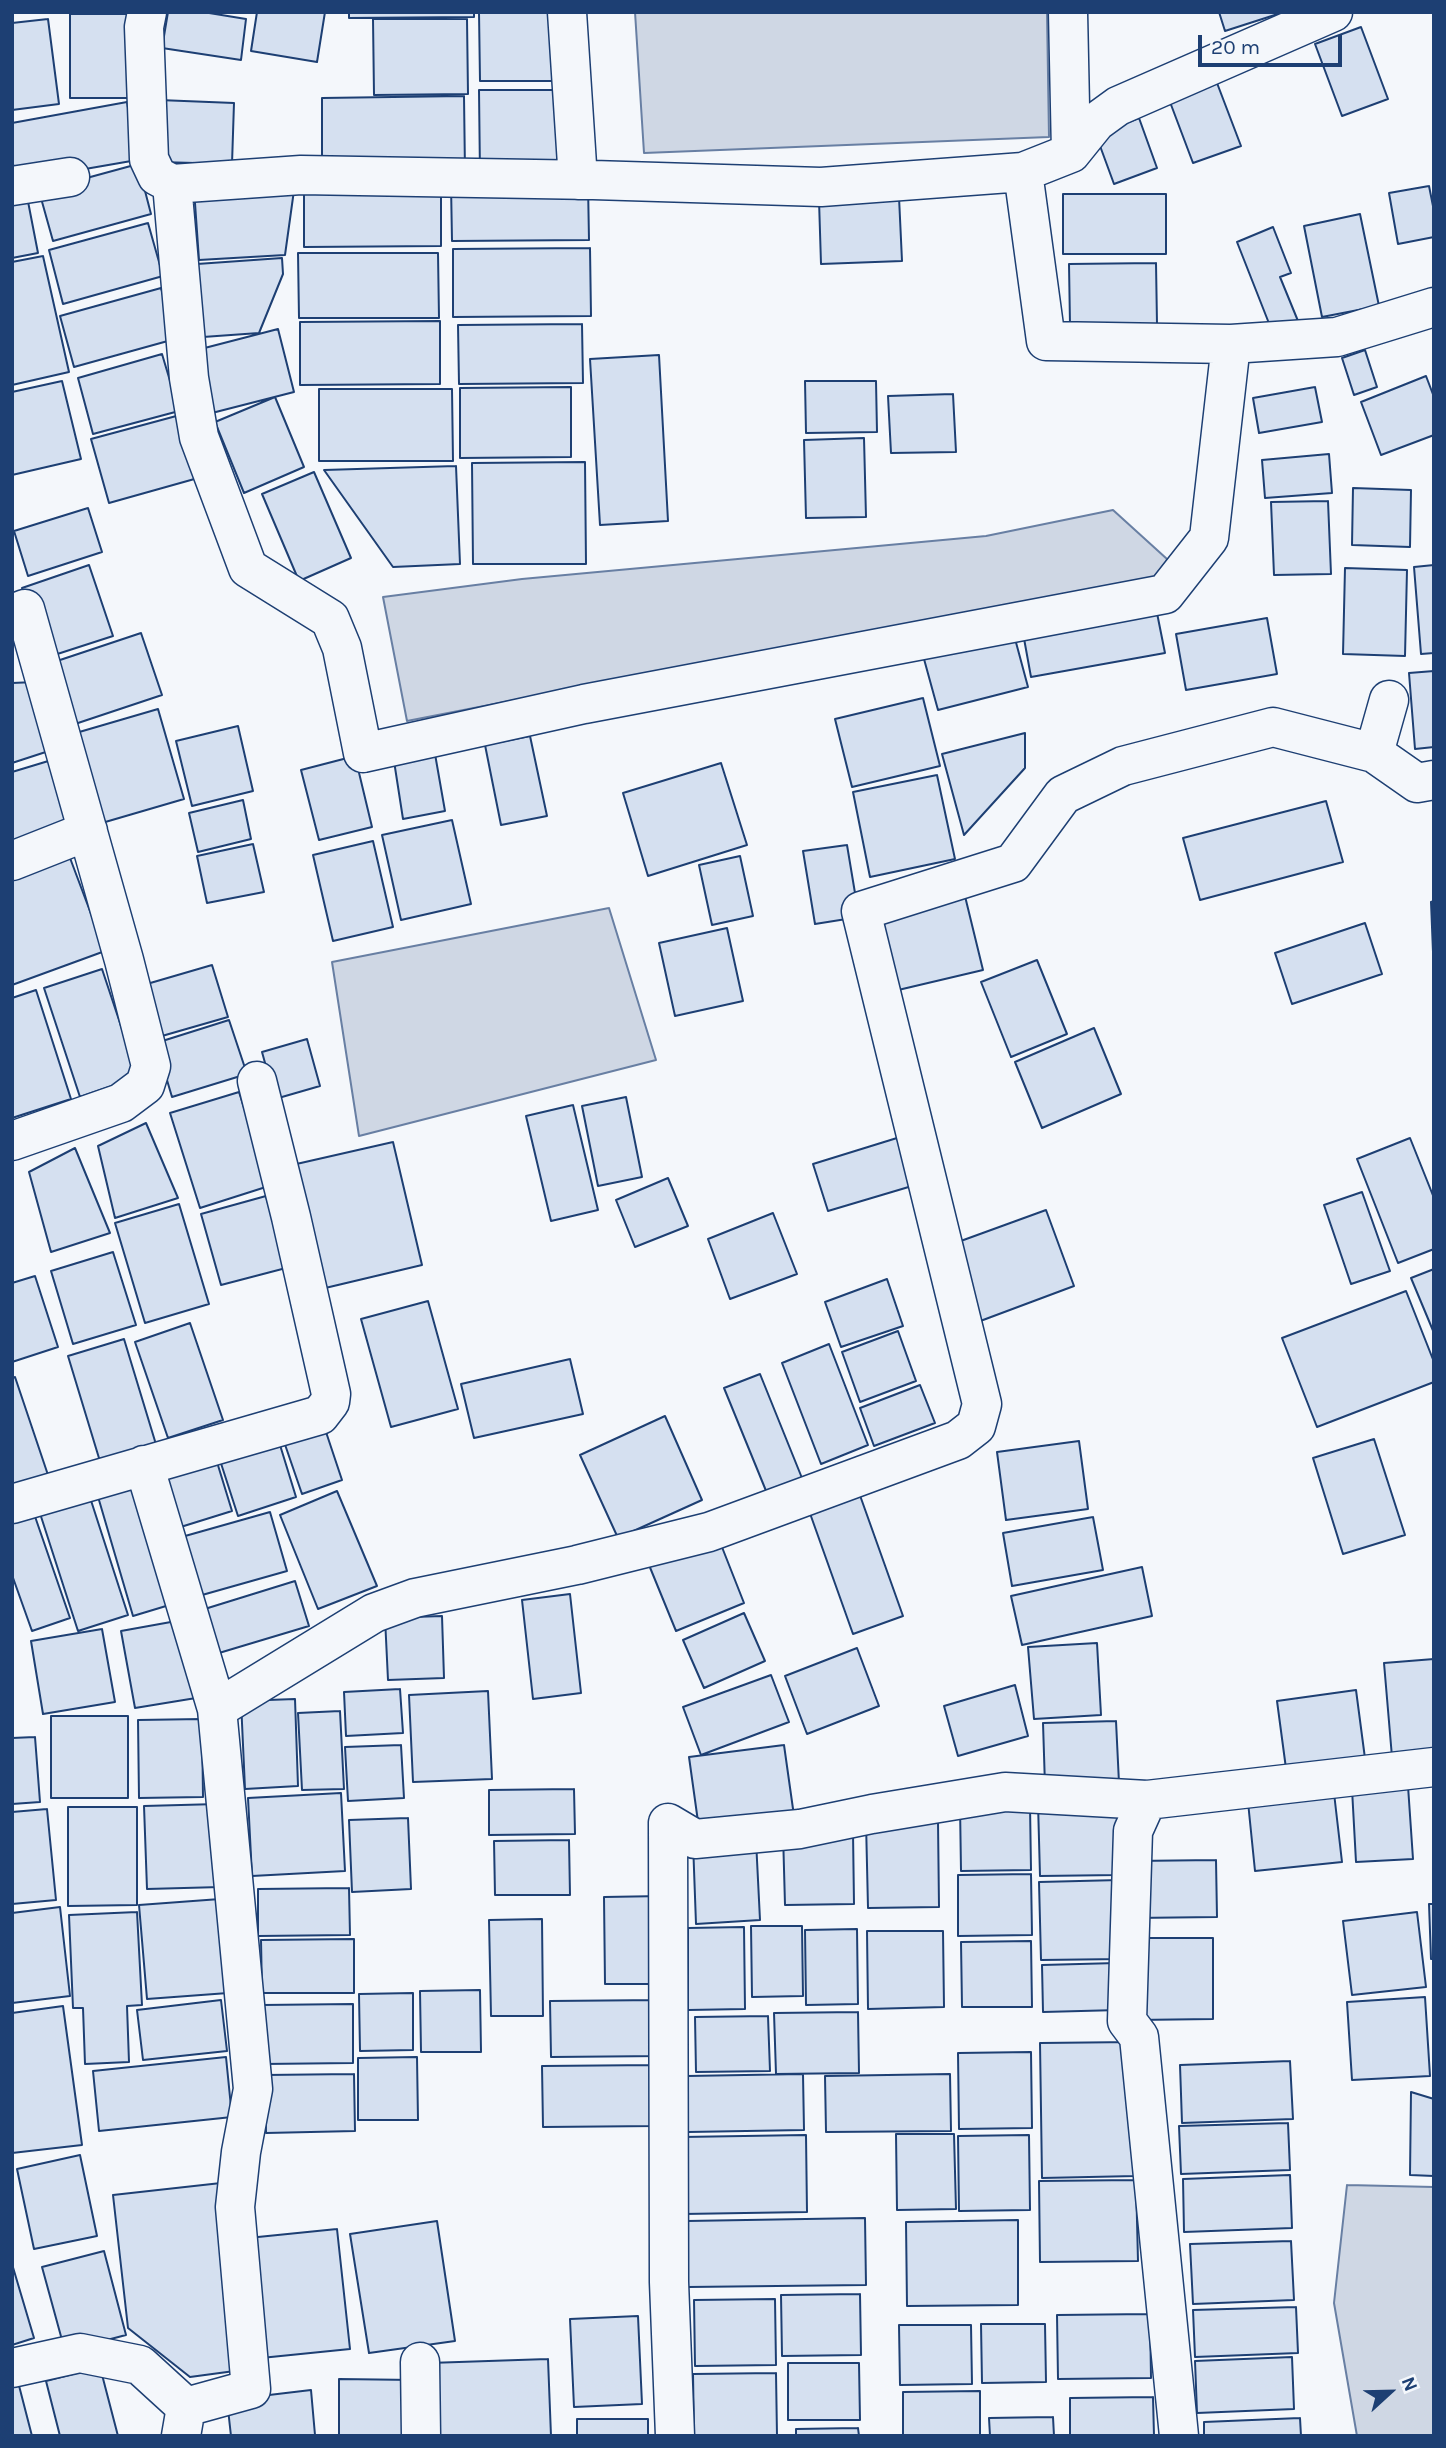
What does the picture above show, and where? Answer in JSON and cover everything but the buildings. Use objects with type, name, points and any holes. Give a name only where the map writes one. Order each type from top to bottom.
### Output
[{"type":"street","points":[[148,12],[144,27],[149,159],[157,176],[172,184],[301,175],[821,187],[1023,172],[1072,153],[1096,122],[1118,106],[1333,12]]},
{"type":"street","points":[[567,12],[578,180]]},
{"type":"street","points":[[1068,12],[1072,153]]},
{"type":"street","points":[[1023,172],[1046,341],[1231,344],[1337,337],[1434,307]]},
{"type":"street","points":[[12,186],[70,177]]},
{"type":"street","points":[[172,184],[188,378],[199,437],[248,568],[330,619],[342,648],[363,753],[584,704],[1165,594],[1209,538],[1231,344]]},
{"type":"street","points":[[12,614],[25,609],[151,1066],[145,1085],[121,1103],[12,1141]]},
{"type":"street","points":[[1374,753],[1389,700]]},
{"type":"street","points":[[217,1709],[384,1609],[415,1598],[577,1565],[709,1532],[958,1440],[976,1426],[982,1404],[861,911],[1013,863],[1063,795],[1123,766],[1273,726],[1374,753],[1417,783],[1434,780]]},
{"type":"street","points":[[12,861],[88,831]]},
{"type":"street","points":[[12,1504],[320,1415],[330,1402],[331,1394],[291,1217],[257,1081]]},
{"type":"street","points":[[12,2368],[80,2353],[140,2365],[184,2421],[251,2389],[235,2207],[240,2152],[254,2089],[217,1709],[144,1465]]},
{"type":"street","points":[[676,2436],[669,2282],[668,1823],[695,1839],[800,1829],[1005,1792],[1147,1800],[1434,1767]]},
{"type":"street","points":[[1147,1800],[1133,1831],[1127,2021],[1139,2038],[1179,2436]]},
{"type":"street","points":[[420,2362],[421,2436]]},
{"type":"shaded area","points":[[635,12],[1047,12],[1049,137],[644,153]]},
{"type":"shaded area","points":[[1113,510],[1167,559],[1160,584],[818,641],[407,721],[383,597],[522,579],[986,536]]},
{"type":"shaded area","points":[[609,908],[656,1060],[359,1136],[332,962]]},
{"type":"shaded area","points":[[1347,2185],[1434,2187],[1434,2436],[1357,2436],[1334,2303]]}]
